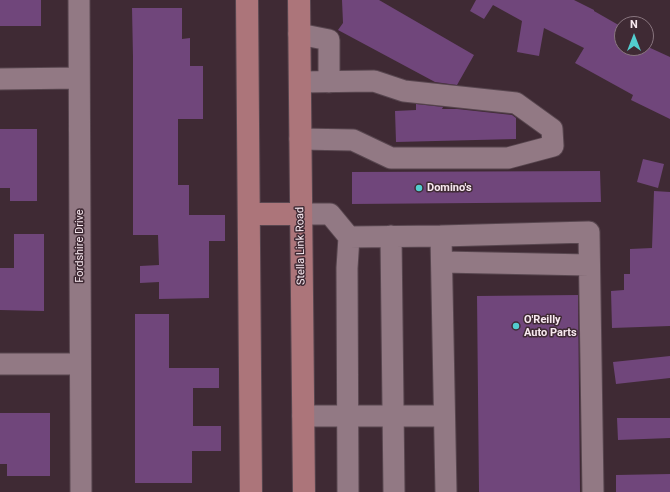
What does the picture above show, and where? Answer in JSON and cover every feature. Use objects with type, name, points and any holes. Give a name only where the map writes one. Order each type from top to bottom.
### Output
[{"type":"main road","points":[[247,0],[251,492]]},
{"type":"main road","name":"Stella Link Road","points":[[299,0],[304,492]]},
{"type":"main road","points":[[249,214],[301,214]]},
{"type":"street","name":"Fordshire Drive","points":[[79,0],[81,492]]},
{"type":"street","points":[[299,34],[329,40],[329,82]]},
{"type":"street","points":[[0,79],[79,78]]},
{"type":"street","points":[[300,82],[374,81],[404,91],[516,103],[552,129],[553,146],[508,158],[391,158],[353,140],[300,139]]},
{"type":"street","points":[[301,214],[330,214],[348,237],[348,492]]},
{"type":"street","points":[[348,237],[589,232],[593,492]]},
{"type":"street","points":[[391,236],[394,492]]},
{"type":"street","points":[[441,236],[446,492]]},
{"type":"street","points":[[442,262],[589,265]]},
{"type":"street","points":[[0,364],[80,364]]},
{"type":"street","points":[[303,416],[444,416]]},
{"type":"building","points":[[0,0],[41,0],[41,26],[0,26]]},
{"type":"building","points":[[342,0],[379,0],[474,55],[457,85],[435,82],[338,30],[343,23]]},
{"type":"building","points":[[476,0],[574,0],[594,10],[614,22],[614,56],[654,56],[654,50],[670,57],[670,119],[631,100],[633,95],[575,63],[584,48],[544,28],[539,56],[517,52],[522,21],[493,5],[484,19],[470,11]]},
{"type":"building","points":[[132,8],[182,8],[182,39],[190,38],[190,66],[203,66],[203,119],[178,119],[178,185],[189,185],[189,215],[225,215],[225,241],[209,241],[209,298],[159,299],[159,282],[140,283],[140,266],[159,265],[158,235],[133,235]]},
{"type":"building","points":[[416,104],[443,107],[442,109],[457,109],[512,115],[516,118],[516,139],[396,142],[395,111],[416,110]]},
{"type":"building","points":[[0,129],[37,129],[37,201],[10,201],[10,188],[0,188]]},
{"type":"building","points":[[643,159],[664,164],[658,188],[637,182]]},
{"type":"building","points":[[600,171],[601,202],[352,204],[352,172]]},
{"type":"building","points":[[654,191],[670,192],[670,326],[612,328],[611,291],[624,290],[624,274],[630,274],[630,249],[652,248]]},
{"type":"building","points":[[14,234],[44,234],[44,311],[0,310],[0,268],[14,268]]},
{"type":"building","points":[[578,295],[580,492],[479,492],[477,296]]},
{"type":"building","points":[[135,314],[169,314],[169,368],[219,368],[219,388],[193,388],[193,426],[221,426],[221,451],[192,451],[192,483],[135,483]]},
{"type":"building","points":[[670,356],[670,378],[616,384],[613,362]]},
{"type":"building","points":[[0,413],[50,413],[50,476],[7,476],[7,464],[0,464]]},
{"type":"building","points":[[617,418],[670,418],[670,438],[618,440]]},
{"type":"building","points":[[670,474],[670,492],[616,492],[616,475]]},
{"type":"place","name":"Domino's","points":[[419,188]]},
{"type":"place","name":"O'Reilly Auto Parts","points":[[516,326]]}]
